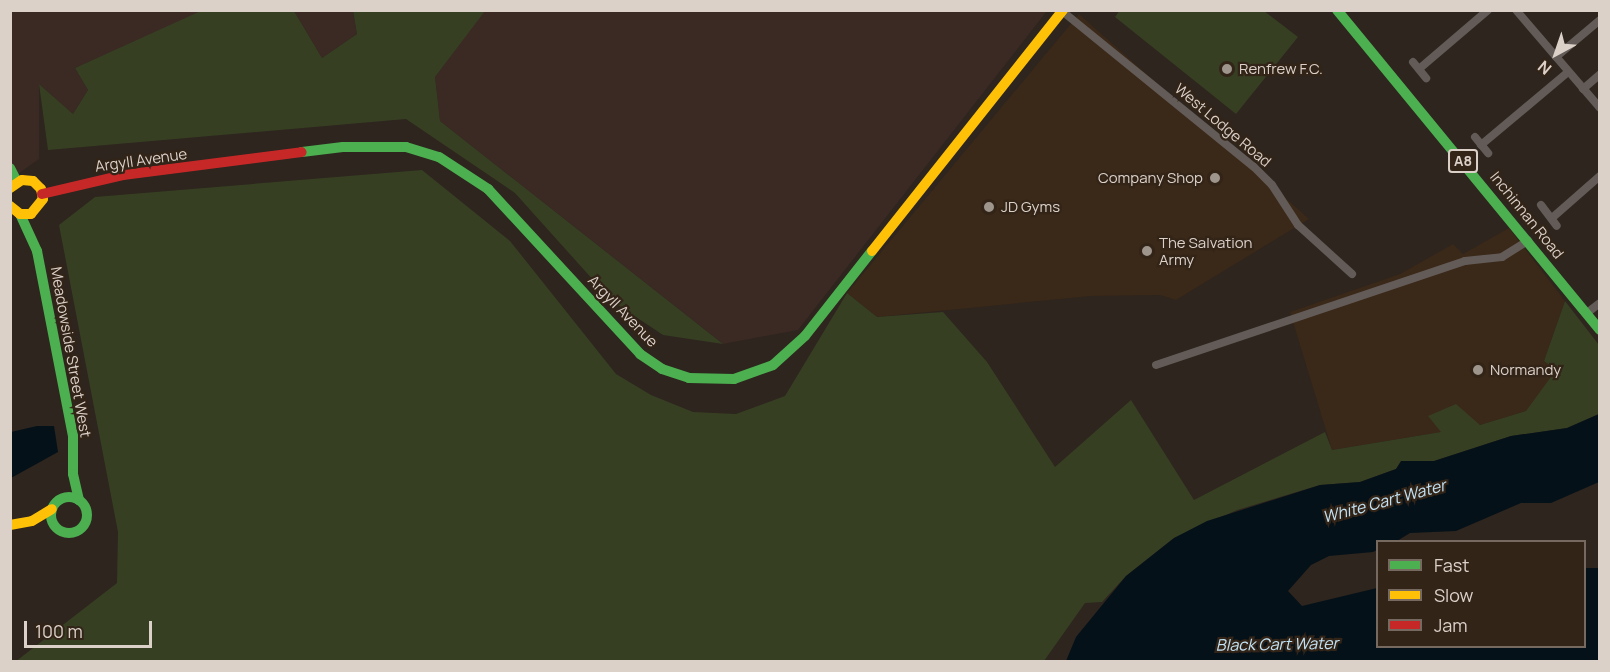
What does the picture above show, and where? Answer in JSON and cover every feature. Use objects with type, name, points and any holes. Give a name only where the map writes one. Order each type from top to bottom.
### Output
[{"type":"street","name":"Inchinnan Road","points":[[1337,10],[1599,330]]},
{"type":"street","points":[[1419,69],[1488,10]]},
{"type":"street","points":[[1516,10],[1599,108]]},
{"type":"street","name":"Argyll Avenue","points":[[42,194],[123,175],[343,147],[406,147],[439,157],[488,189],[648,359],[689,378],[734,379],[772,365],[805,336],[1062,11]]},
{"type":"street","name":"West Lodge Road","points":[[1062,11],[1254,166],[1272,184],[1298,225],[1352,274]]},
{"type":"street","points":[[1556,57],[1599,20]]},
{"type":"street","points":[[1413,62],[1426,78]]},
{"type":"street","points":[[1481,144],[1568,72]]},
{"type":"street","points":[[1583,88],[1599,74]]},
{"type":"street","points":[[1474,136],[1488,153]]},
{"type":"street","points":[[10,168],[14,185],[33,181],[42,194]]},
{"type":"street","points":[[1551,218],[1599,176]]},
{"type":"street","name":"Meadowside Street West","points":[[42,194],[36,211],[33,236],[73,436],[73,474],[79,500]]},
{"type":"street","points":[[1541,205],[1557,226]]},
{"type":"street","points":[[10,206],[20,214],[36,211]]},
{"type":"street","name":"Meadowside Street West","points":[[20,214],[33,236]]},
{"type":"street","points":[[1156,365],[1454,264],[1502,257],[1528,241]]},
{"type":"street","points":[[1587,313],[1599,303]]},
{"type":"street","name":"Meadowside Street West","points":[[61,498],[73,474]]},
{"type":"street","points":[[10,525],[32,520],[52,509],[61,498],[79,500],[86,510],[82,526],[67,532],[53,523],[32,520]]},
{"type":"street","points":[[52,509],[53,523]]},
{"type":"shaded area","points":[[11,11],[203,11],[75,68],[88,90],[73,114],[39,84],[39,159],[11,179]]},
{"type":"shaded area","points":[[294,11],[353,11],[357,34],[322,58]]},
{"type":"shaded area","points":[[484,11],[1047,11],[798,330],[723,344],[440,121],[435,77]]},
{"type":"shaded area","points":[[1079,14],[1309,219],[1176,300],[1160,295],[1091,296],[877,317],[847,293]]},
{"type":"shaded area","points":[[1509,228],[1565,301],[1544,361],[1556,370],[1548,384],[1526,411],[1480,425],[1469,420],[1441,432],[1332,450],[1290,312],[1400,274],[1453,244],[1463,254]]},
{"type":"green space","points":[[203,10],[294,11],[322,58],[357,34],[353,11],[485,11],[435,77],[440,121],[723,344],[663,335],[612,301],[515,193],[406,119],[48,150],[39,84],[73,114],[88,90],[75,68]]},
{"type":"green space","name":"Renfrew F.C.","points":[[1120,10],[1264,11],[1298,37],[1236,114],[1115,17]]},
{"type":"green space","points":[[422,170],[510,241],[616,374],[651,395],[693,412],[736,414],[785,396],[847,293],[877,317],[943,312],[987,362],[1055,467],[1131,400],[1194,500],[1325,432],[1332,450],[1441,432],[1428,416],[1456,404],[1480,425],[1526,411],[1556,370],[1544,361],[1565,301],[1599,345],[1599,414],[1567,428],[1511,436],[1434,461],[1401,462],[1396,469],[1360,482],[1320,485],[1237,510],[1174,538],[1126,576],[1102,602],[1085,603],[1044,661],[15,662],[117,583],[118,532],[59,225],[95,197]]},
{"type":"water","points":[[1599,414],[1599,482],[1551,503],[1521,503],[1456,531],[1410,533],[1399,540],[1376,540],[1376,550],[1373,552],[1329,556],[1311,565],[1288,591],[1302,606],[1376,588],[1376,648],[1586,648],[1586,568],[1599,568],[1599,661],[1066,661],[1076,637],[1126,576],[1174,538],[1207,521],[1320,485],[1360,482],[1396,469],[1401,461],[1434,461],[1511,436],[1567,428]]},
{"type":"water","points":[[37,426],[54,426],[58,452],[11,478],[11,432]]},
{"type":"traffic: fast","points":[[1337,10],[1600,330]]},
{"type":"traffic: fast","points":[[302,152],[343,147],[406,147],[439,157],[488,189],[640,354],[662,369],[689,378],[734,379],[773,365],[805,336],[872,251]]},
{"type":"traffic: fast","points":[[10,168],[17,182]]},
{"type":"traffic: fast","points":[[20,214],[37,251],[73,436],[73,474],[79,500]]},
{"type":"traffic: fast","points":[[69,497],[82,502],[87,515],[82,528],[69,533],[56,528],[51,515],[56,502],[69,497]]},
{"type":"traffic: slow","points":[[872,251],[1063,10]]},
{"type":"traffic: slow","points":[[10,188],[22,180],[33,181],[41,189],[43,199],[31,214],[20,214],[10,206]]},
{"type":"traffic: slow","points":[[10,525],[32,521],[52,509]]},
{"type":"traffic: jam","points":[[42,194],[123,175],[302,152]]},
{"type":"place","name":"Renfrew F.C.","points":[[1227,69]]},
{"type":"place","name":"Company Shop","points":[[1215,178]]},
{"type":"place","name":"JD Gyms","points":[[989,207]]},
{"type":"place","name":"The Salvation Army","points":[[1147,251]]},
{"type":"place","name":"Normandy","points":[[1478,370]]},
{"type":"water label","name":"White Cart Water","points":[[1384,501]]},
{"type":"water label","name":"Black Cart Water","points":[[1277,644]]}]
